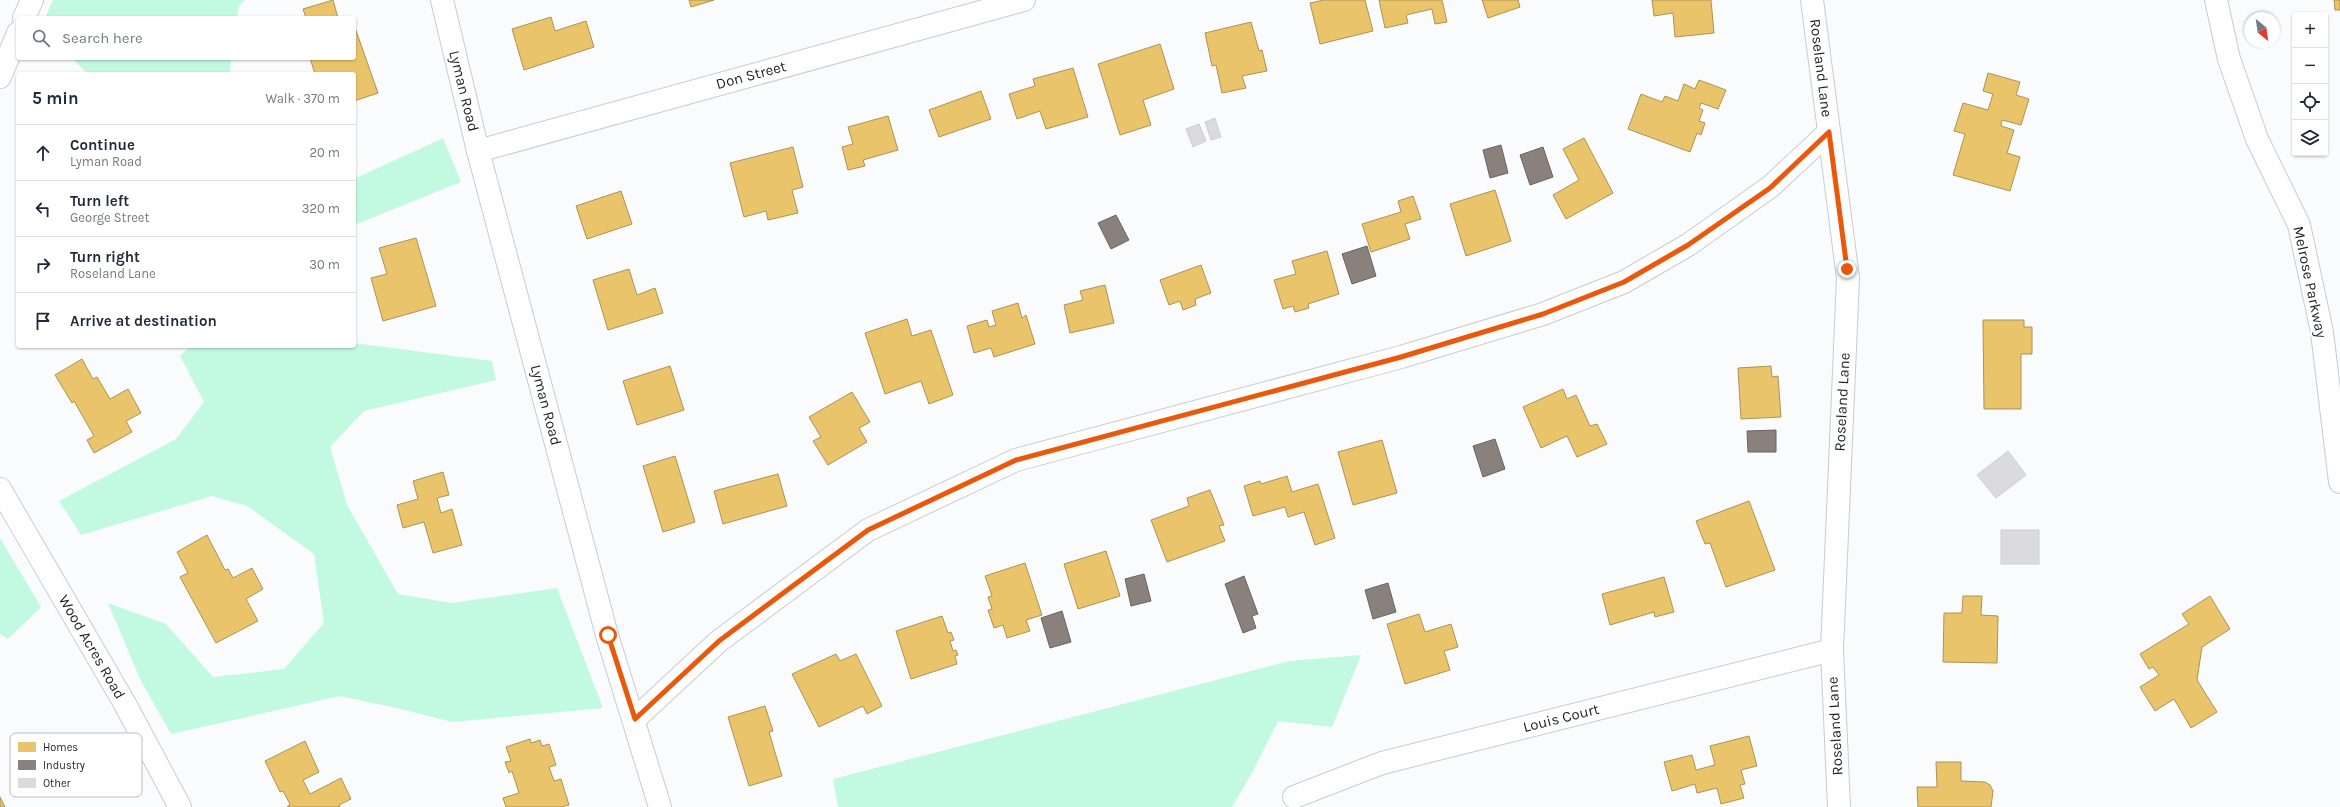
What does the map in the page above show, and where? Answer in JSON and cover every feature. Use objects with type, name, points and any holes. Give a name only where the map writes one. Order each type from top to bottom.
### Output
[{"type":"street","points":[[25,16],[32,0]]},
{"type":"street","name":"Lyman Road","points":[[442,0],[478,151],[608,635],[635,719],[660,807]]},
{"type":"street","name":"Don Street","points":[[478,151],[1024,0]]},
{"type":"street","name":"Roseland Lane","points":[[1812,0],[1848,278],[1832,650],[1838,807]]},
{"type":"street","name":"Melrose Parkway","points":[[2216,0],[2229,59],[2257,139],[2299,225],[2322,332],[2340,482]]},
{"type":"street","points":[[0,77],[16,38]]},
{"type":"street","points":[[635,719],[719,641],[868,530],[1016,460],[1401,357],[1543,314],[1624,282],[1688,245],[1770,188],[1829,132]]},
{"type":"street","name":"Wood Acres Road","points":[[0,489],[140,733]]},
{"type":"street","name":"Louis Court","points":[[1294,797],[1382,763],[1832,650]]},
{"type":"street","name":"Wood Acres Road","points":[[142,737],[180,807]]},
{"type":"green space","points":[[53,0],[245,0],[239,6],[237,16],[46,16]]},
{"type":"green space","points":[[74,60],[231,60],[230,72],[86,72]]},
{"type":"green space","points":[[443,138],[461,182],[356,224],[356,178]]},
{"type":"green space","points":[[356,343],[492,361],[496,380],[364,411],[330,447],[347,505],[398,594],[451,603],[557,588],[603,708],[452,722],[340,696],[171,734],[141,681],[108,603],[166,624],[213,677],[284,669],[324,623],[314,554],[247,506],[212,496],[81,535],[59,501],[176,439],[204,402],[180,356],[188,348],[356,348]]},
{"type":"green space","points":[[0,538],[41,607],[8,639],[0,634]]},
{"type":"green space","points":[[1361,655],[1332,727],[1278,721],[1253,771],[1232,807],[838,807],[833,779],[1289,661]]},
{"type":"building: Homes","points":[[333,0],[337,16],[305,16],[303,9]]},
{"type":"building: Homes","points":[[689,0],[714,0],[691,7]]},
{"type":"building: Homes","points":[[1324,0],[1365,0],[1373,31],[1320,44],[1310,3]]},
{"type":"building: Homes","points":[[1379,0],[1442,0],[1447,22],[1435,24],[1432,9],[1406,15],[1408,23],[1385,28]]},
{"type":"building: Homes","points":[[1482,0],[1518,0],[1520,7],[1488,18]]},
{"type":"building: Homes","points":[[1652,0],[1711,0],[1714,33],[1675,37],[1673,13],[1654,16]]},
{"type":"building: Homes","points":[[2334,0],[2340,0],[2340,10],[2335,10]]},
{"type":"building: Homes","points":[[551,17],[555,31],[586,21],[594,47],[524,70],[512,29]]},
{"type":"building: Homes","points":[[1251,22],[1259,51],[1262,50],[1267,71],[1242,76],[1246,88],[1222,93],[1216,65],[1212,66],[1205,33]]},
{"type":"building: Homes","points":[[356,31],[378,93],[356,100],[356,72],[314,72],[311,60],[356,60]]},
{"type":"building: Homes","points":[[1160,44],[1174,89],[1143,100],[1151,125],[1120,135],[1098,64]]},
{"type":"building: Homes","points":[[1073,68],[1088,117],[1046,129],[1040,111],[1017,119],[1009,94],[1035,86],[1033,79]]},
{"type":"building: Homes","points":[[1988,73],[2020,82],[2016,95],[2029,99],[2021,125],[2002,120],[2001,126],[2014,130],[2007,153],[2020,157],[2010,191],[1953,175],[1965,134],[1954,131],[1963,103],[1988,110],[1993,94],[1983,91]]},
{"type":"building: Homes","points":[[1699,80],[1726,90],[1718,109],[1701,103],[1699,108],[1703,110],[1699,121],[1705,123],[1701,135],[1697,133],[1690,152],[1628,129],[1641,94],[1662,102],[1665,96],[1678,101],[1684,84],[1695,89]]},
{"type":"building: Homes","points":[[981,91],[991,119],[939,137],[929,110]]},
{"type":"building: Homes","points":[[888,116],[898,150],[863,160],[865,166],[848,170],[842,147],[853,144],[848,127]]},
{"type":"building: Homes","points":[[1584,138],[1613,193],[1566,219],[1553,195],[1579,180],[1563,149]]},
{"type":"building: Homes","points":[[793,147],[803,187],[792,190],[798,213],[768,220],[766,211],[744,217],[730,163]]},
{"type":"building: Homes","points":[[1495,190],[1511,241],[1466,256],[1450,204]]},
{"type":"building: Homes","points":[[621,191],[632,224],[587,239],[576,206]]},
{"type":"building: Homes","points":[[1413,196],[1421,219],[1405,224],[1410,239],[1371,252],[1362,224],[1401,212],[1398,201]]},
{"type":"building: Homes","points":[[416,238],[436,306],[383,321],[371,278],[387,274],[379,248]]},
{"type":"building: Homes","points":[[1327,251],[1339,294],[1308,304],[1309,308],[1295,312],[1293,306],[1283,309],[1274,280],[1296,274],[1292,261]]},
{"type":"building: Homes","points":[[1201,265],[1211,293],[1195,299],[1196,305],[1183,310],[1180,301],[1169,305],[1160,280]]},
{"type":"building: Homes","points":[[629,269],[637,295],[655,288],[663,313],[608,330],[593,280]]},
{"type":"building: Homes","points":[[1105,285],[1114,323],[1070,333],[1064,305],[1083,300],[1080,291]]},
{"type":"building: Homes","points":[[1018,303],[1022,318],[1026,315],[1035,344],[994,357],[991,348],[974,353],[967,326],[987,320],[989,327],[996,325],[992,311]]},
{"type":"building: Homes","points":[[907,319],[912,336],[931,330],[953,395],[929,404],[921,381],[885,394],[865,333]]},
{"type":"building: Homes","points":[[1983,320],[2024,320],[2024,327],[2032,327],[2032,354],[2021,354],[2021,409],[1984,409]]},
{"type":"building: Homes","points":[[82,359],[93,379],[97,377],[110,399],[128,389],[141,413],[126,421],[132,432],[94,453],[87,440],[94,436],[74,401],[72,403],[55,375]]},
{"type":"building: Homes","points":[[670,366],[684,410],[637,425],[623,381]]},
{"type":"building: Homes","points":[[1771,366],[1772,377],[1778,376],[1781,417],[1741,419],[1738,368]]},
{"type":"building: Homes","points":[[1563,389],[1567,399],[1576,395],[1590,426],[1597,424],[1607,444],[1577,457],[1567,436],[1541,448],[1523,407]]},
{"type":"building: Homes","points":[[852,392],[870,422],[859,428],[867,442],[828,465],[813,441],[821,437],[809,417]]},
{"type":"building: Homes","points":[[1382,440],[1397,493],[1353,505],[1338,452]]},
{"type":"building: Homes","points":[[675,456],[695,522],[663,532],[643,466]]},
{"type":"building: Homes","points":[[443,472],[449,495],[437,498],[441,513],[452,509],[462,545],[433,553],[424,522],[403,528],[397,505],[418,499],[413,481]]},
{"type":"building: Homes","points":[[778,474],[787,506],[723,524],[714,491]]},
{"type":"building: Homes","points":[[1287,476],[1292,492],[1318,484],[1335,538],[1315,545],[1304,512],[1288,517],[1285,507],[1253,516],[1244,486],[1260,481],[1261,484]]},
{"type":"building: Homes","points":[[1210,490],[1224,525],[1219,526],[1225,541],[1167,562],[1151,520],[1189,506],[1187,498]]},
{"type":"building: Homes","points":[[1749,501],[1775,570],[1726,587],[1710,543],[1705,544],[1696,521]]},
{"type":"building: Homes","points":[[207,535],[225,570],[228,569],[233,578],[252,568],[263,589],[246,599],[258,621],[216,643],[180,577],[188,573],[177,552]]},
{"type":"building: Homes","points":[[1106,551],[1120,596],[1078,609],[1064,564]]},
{"type":"building: Homes","points":[[1025,563],[1042,615],[1026,620],[1030,631],[1007,638],[1003,625],[994,628],[988,610],[992,609],[988,597],[992,596],[985,576]]},
{"type":"building: Homes","points":[[1664,577],[1674,612],[1655,617],[1654,612],[1610,625],[1602,594]]},
{"type":"building: Homes","points":[[1963,596],[1982,596],[1981,615],[1998,616],[1997,663],[1943,662],[1944,613],[1962,613]]},
{"type":"building: Homes","points":[[2210,596],[2230,629],[2202,647],[2197,680],[2217,712],[2191,728],[2174,699],[2155,711],[2140,687],[2159,675],[2153,667],[2149,669],[2140,654],[2189,624],[2182,614]]},
{"type":"building: Homes","points":[[1419,614],[1425,632],[1451,624],[1458,647],[1444,651],[1450,670],[1405,684],[1387,624]]},
{"type":"building: Homes","points":[[942,616],[948,633],[951,632],[954,640],[950,641],[953,651],[956,650],[958,655],[955,656],[957,664],[911,679],[896,631]]},
{"type":"building: Homes","points":[[836,654],[840,661],[856,654],[882,706],[867,714],[863,706],[819,727],[792,674]]},
{"type":"building: Homes","points":[[765,706],[773,731],[769,732],[782,776],[749,786],[728,717]]},
{"type":"building: Homes","points":[[1749,736],[1757,766],[1741,770],[1745,784],[1740,785],[1744,798],[1721,804],[1717,788],[1697,793],[1695,784],[1672,791],[1664,762],[1692,755],[1696,770],[1715,765],[1710,746]]},
{"type":"building: Homes","points":[[530,739],[531,743],[540,740],[542,746],[549,744],[556,765],[549,767],[554,781],[561,779],[569,805],[561,807],[506,807],[503,798],[519,793],[512,771],[509,773],[505,762],[511,761],[506,747]]},
{"type":"building: Homes","points":[[305,741],[319,772],[303,780],[310,794],[341,778],[351,799],[339,805],[340,807],[287,807],[290,804],[283,791],[280,792],[265,761]]},
{"type":"building: Homes","points":[[1936,762],[1961,762],[1961,781],[1985,782],[1990,785],[1993,791],[1991,807],[1918,807],[1917,787],[1937,787]]},
{"type":"building: Homes","points":[[0,797],[5,807],[0,807]]},
{"type":"building: Industry","points":[[1501,145],[1508,173],[1490,178],[1483,150]]},
{"type":"building: Industry","points":[[1543,147],[1553,177],[1530,185],[1520,155]]},
{"type":"building: Industry","points":[[1116,215],[1129,240],[1111,249],[1098,223]]},
{"type":"building: Industry","points":[[1367,246],[1376,276],[1352,284],[1342,254]]},
{"type":"building: Industry","points":[[1776,430],[1776,452],[1748,452],[1747,431]]},
{"type":"building: Industry","points":[[1495,439],[1505,469],[1483,477],[1473,446]]},
{"type":"building: Industry","points":[[1144,574],[1151,601],[1131,606],[1125,579]]},
{"type":"building: Industry","points":[[1244,576],[1258,614],[1252,616],[1256,628],[1243,633],[1225,584]]},
{"type":"building: Industry","points":[[1388,583],[1396,612],[1373,619],[1365,590]]},
{"type":"building: Industry","points":[[1062,611],[1071,642],[1050,648],[1041,618]]},
{"type":"building: Other","points":[[1215,118],[1221,137],[1211,140],[1205,122]]},
{"type":"building: Other","points":[[1199,124],[1206,141],[1193,147],[1186,129]]},
{"type":"building: Other","points":[[2008,451],[2026,475],[1996,498],[1977,475]]},
{"type":"building: Other","points":[[2001,530],[2039,530],[2039,564],[2001,564]]},
{"type":"route","points":[[608,635],[635,719],[719,641],[868,530],[1016,460],[1109,437],[1401,357],[1543,314],[1624,282],[1688,245],[1770,188],[1829,132],[1847,269]]}]
